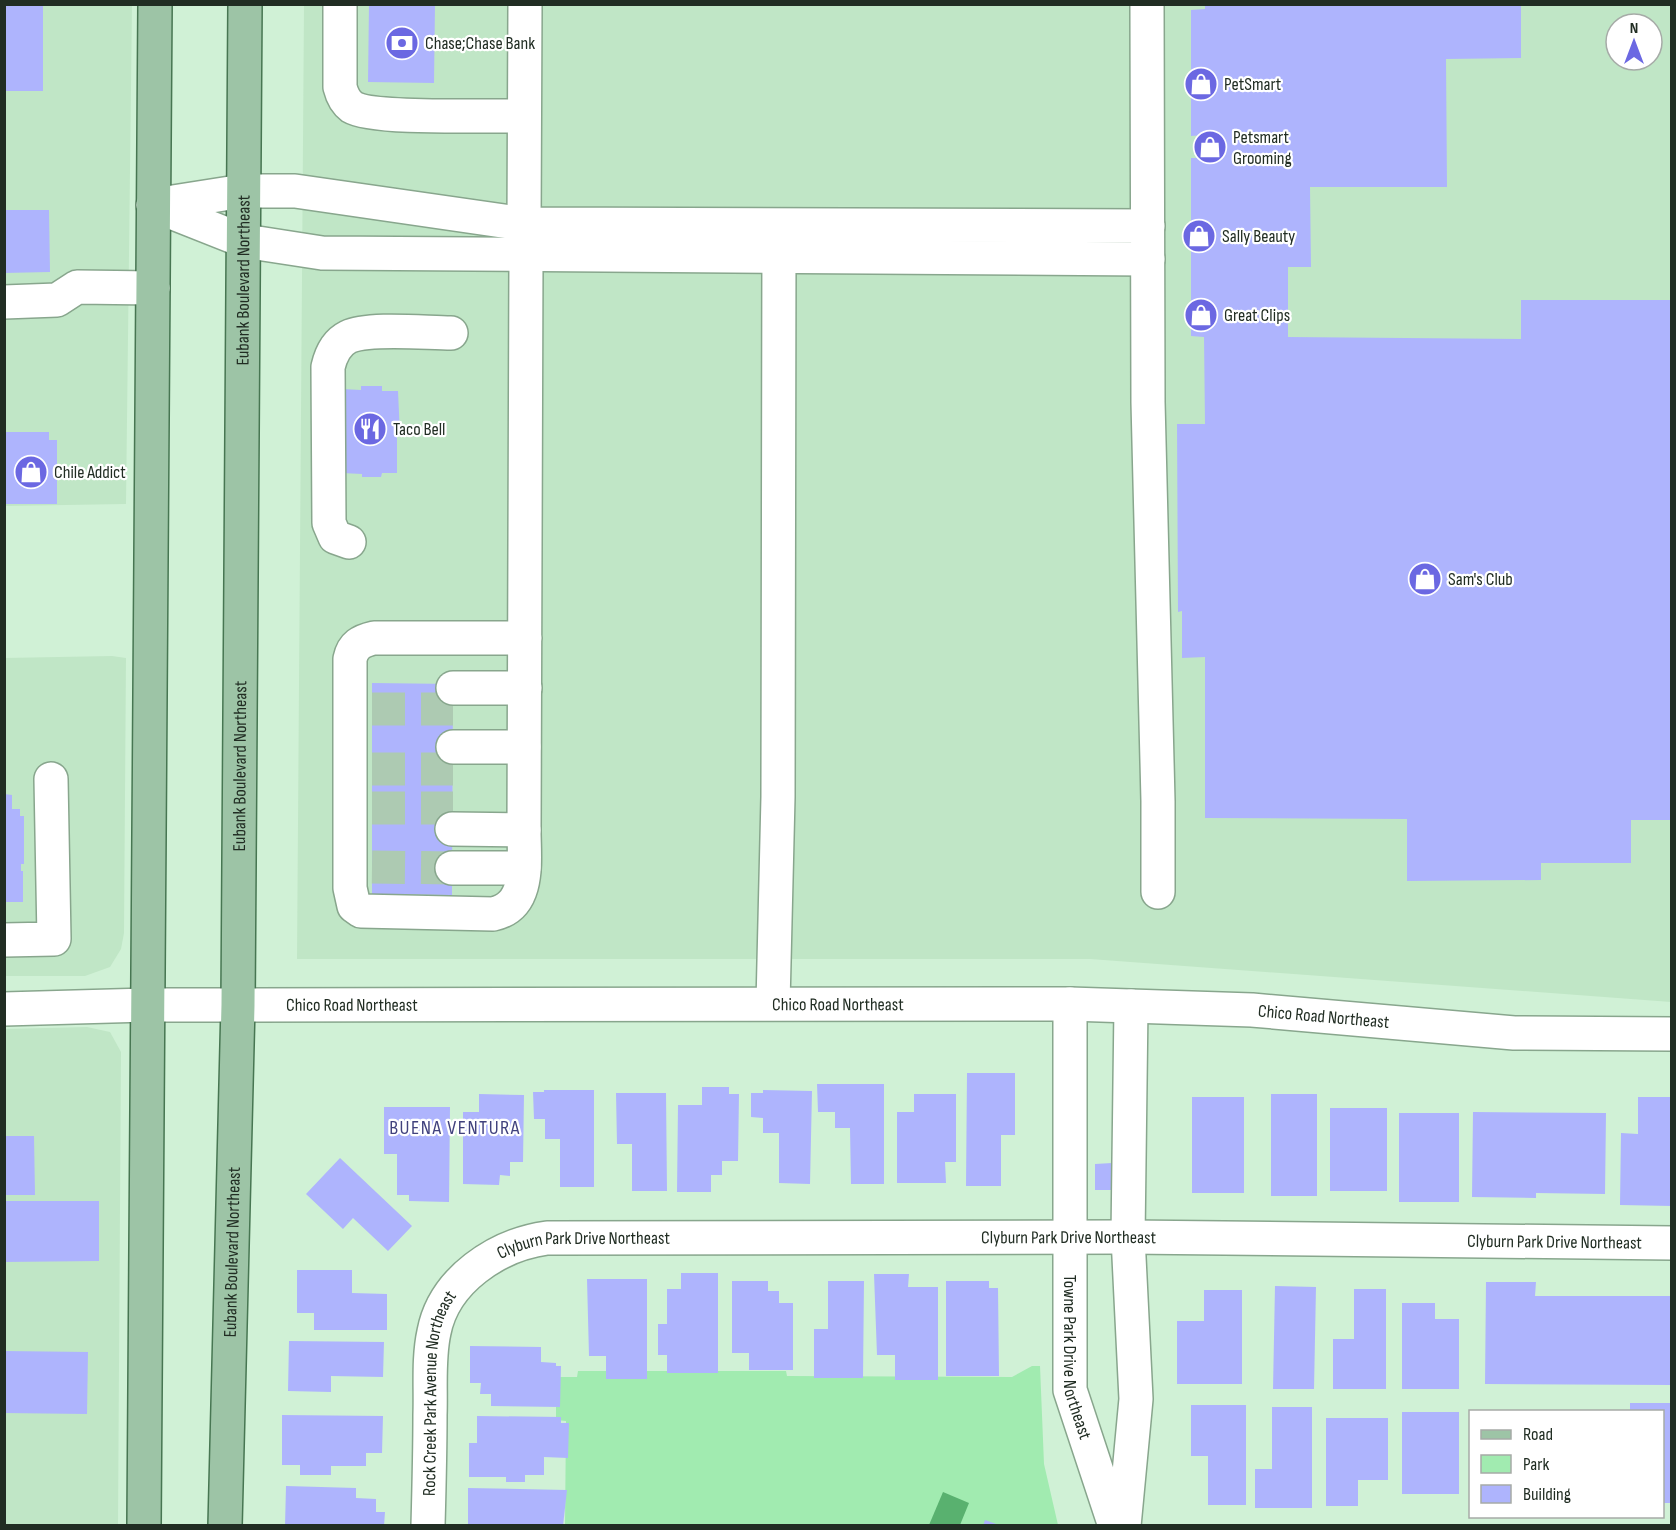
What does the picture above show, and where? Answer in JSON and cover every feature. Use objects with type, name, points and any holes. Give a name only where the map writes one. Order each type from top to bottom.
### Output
[{"type":"main road","points":[[144,1526],[155,4]]},
{"type":"main road","name":"Eubank Boulevard Northeast","points":[[225,1526],[238,1005],[245,4]]},
{"type":"street","points":[[340,4],[340,87],[342,96],[352,107],[378,113],[524,116]]},
{"type":"street","points":[[525,4],[524,116],[525,240],[525,638],[525,698],[523,879],[507,909],[493,914],[370,913],[359,884],[361,699],[351,653],[358,644],[368,639],[525,638]]},
{"type":"street","points":[[1147,4],[1148,402],[1158,801],[1158,892]]},
{"type":"street","points":[[153,205],[243,191],[300,191],[525,240],[779,258],[1148,259]]},
{"type":"street","points":[[153,205],[244,240],[322,253],[779,225],[1148,226]]},
{"type":"street","points":[[772,1003],[778,786],[779,225]]},
{"type":"street","points":[[4,302],[57,300],[77,287],[153,288]]},
{"type":"street","points":[[350,542],[336,537],[329,522],[328,367],[331,355],[338,344],[357,334],[451,333]]},
{"type":"street","points":[[453,699],[525,698]]},
{"type":"street","points":[[453,758],[524,758]]},
{"type":"street","points":[[4,940],[54,939],[51,779]]},
{"type":"street","points":[[452,818],[524,819]]},
{"type":"street","points":[[452,878],[523,879]]},
{"type":"street","name":"Chico Road Northeast","points":[[4,1009],[147,1005],[1070,1004],[1252,1010],[1514,1033],[1671,1034]]},
{"type":"street","name":"Towne Park Drive Northeast","points":[[1070,1004],[1072,1237],[1070,1390],[1115,1526]]},
{"type":"street","points":[[1124,1526],[1136,1399],[1128,1237],[1131,1006]]},
{"type":"street","name":"Clyburn Park Drive Northeast","points":[[473,1272],[487,1260],[523,1242],[547,1238],[1128,1237],[1671,1243]]},
{"type":"street","name":"Rock Creek Park Avenue Northeast","points":[[428,1526],[432,1345],[439,1315],[446,1300],[459,1283],[473,1272]]},
{"type":"shaded area","points":[[4,5],[132,5],[126,504],[5,506]]},
{"type":"shaded area","points":[[304,5],[1671,5],[1671,1002],[1090,959],[297,959]]},
{"type":"shaded area","points":[[112,656],[126,658],[124,933],[121,949],[110,967],[85,976],[5,976],[4,658]]},
{"type":"shaded area","points":[[87,1027],[110,1032],[121,1052],[118,1525],[5,1525],[4,1029]]},
{"type":"shaded area","points":[[943,1492],[969,1503],[960,1525],[929,1525]]},
{"type":"green space","points":[[1032,1366],[1040,1366],[1044,1464],[1058,1525],[565,1525],[566,1421],[556,1420],[556,1377],[577,1377],[578,1371],[786,1371],[787,1376],[1012,1377]]},
{"type":"building","points":[[4,4],[43,4],[43,91],[4,91]]},
{"type":"building","name":"Chase;Chase Bank","points":[[369,4],[435,4],[434,83],[368,82]]},
{"type":"building","name":"Sam's Club","points":[[1205,4],[1521,4],[1521,58],[1446,59],[1447,187],[1310,187],[1311,267],[1288,267],[1288,337],[1521,339],[1521,300],[1672,300],[1672,820],[1631,820],[1631,863],[1541,863],[1541,880],[1407,881],[1407,819],[1205,818],[1205,657],[1182,658],[1182,611],[1178,612],[1177,424],[1205,424],[1204,337],[1191,336],[1191,158],[1205,158],[1205,135],[1191,136],[1191,10],[1205,9]]},
{"type":"building","points":[[4,210],[49,210],[50,272],[4,273]]},
{"type":"building","name":"Taco Bell","points":[[361,386],[382,386],[382,391],[398,391],[400,435],[397,435],[397,473],[382,473],[381,477],[362,477],[362,474],[342,473],[342,389],[361,390]]},
{"type":"building","name":"Chile Addict","points":[[4,432],[49,432],[49,440],[57,440],[57,504],[4,504]]},
{"type":"building","points":[[372,683],[453,684],[452,895],[372,894]]},
{"type":"building","points":[[4,794],[12,795],[12,809],[20,809],[20,816],[24,816],[24,864],[21,864],[23,902],[6,902],[4,899]]},
{"type":"building","points":[[967,1073],[1015,1073],[1015,1135],[1001,1135],[1001,1186],[966,1186]]},
{"type":"building","points":[[817,1084],[884,1084],[884,1184],[851,1184],[850,1128],[835,1128],[835,1112],[818,1112]]},
{"type":"building","points":[[702,1087],[729,1087],[729,1094],[739,1094],[738,1161],[722,1161],[722,1175],[711,1175],[711,1192],[677,1192],[678,1105],[702,1105]]},
{"type":"building","points":[[544,1090],[594,1090],[594,1187],[560,1187],[560,1139],[545,1139],[545,1119],[534,1119],[533,1092],[544,1092]]},
{"type":"building","points":[[763,1090],[812,1091],[810,1184],[779,1183],[779,1133],[763,1133],[763,1118],[751,1117],[751,1093],[763,1093]]},
{"type":"building","points":[[616,1093],[666,1093],[667,1191],[632,1191],[632,1144],[617,1144]]},
{"type":"building","points":[[479,1094],[524,1095],[523,1162],[510,1162],[510,1176],[500,1175],[499,1185],[463,1184],[463,1112],[479,1112]]},
{"type":"building","points":[[914,1094],[956,1094],[956,1162],[945,1162],[946,1183],[897,1183],[897,1112],[914,1112]]},
{"type":"building","points":[[1271,1094],[1317,1094],[1317,1196],[1271,1196]]},
{"type":"building","points":[[1192,1097],[1244,1097],[1244,1193],[1192,1193]]},
{"type":"building","points":[[1638,1097],[1672,1097],[1672,1206],[1620,1205],[1621,1133],[1638,1134]]},
{"type":"building","points":[[384,1107],[450,1107],[449,1202],[409,1201],[409,1195],[397,1195],[397,1154],[384,1154]]},
{"type":"building","points":[[1330,1108],[1387,1108],[1387,1191],[1330,1191]]},
{"type":"building","points":[[1473,1112],[1606,1113],[1605,1194],[1536,1193],[1536,1198],[1472,1197]]},
{"type":"building","points":[[1399,1113],[1459,1113],[1459,1202],[1399,1202]]},
{"type":"building","points":[[4,1136],[34,1136],[35,1195],[4,1195]]},
{"type":"building","points":[[340,1158],[412,1226],[388,1251],[353,1218],[343,1229],[306,1194]]},
{"type":"building","points":[[1112,1163],[1112,1190],[1095,1190],[1095,1164]]},
{"type":"building","points":[[4,1201],[99,1201],[99,1261],[4,1262]]},
{"type":"building","points":[[297,1270],[352,1270],[352,1293],[387,1294],[387,1330],[314,1330],[314,1313],[297,1313]]},
{"type":"building","points":[[681,1273],[718,1273],[718,1373],[667,1373],[667,1355],[658,1355],[658,1324],[667,1324],[667,1289],[681,1289]]},
{"type":"building","points":[[874,1274],[909,1274],[908,1287],[938,1287],[938,1380],[895,1380],[895,1355],[877,1355]]},
{"type":"building","points":[[587,1279],[647,1279],[647,1379],[606,1379],[606,1356],[589,1356]]},
{"type":"building","points":[[732,1281],[768,1281],[768,1291],[779,1291],[779,1303],[793,1303],[793,1370],[749,1370],[749,1353],[732,1353]]},
{"type":"building","points":[[828,1281],[864,1281],[863,1378],[814,1378],[814,1329],[828,1329]]},
{"type":"building","points":[[946,1281],[989,1281],[989,1288],[998,1288],[999,1376],[946,1376]]},
{"type":"building","points":[[1486,1282],[1536,1282],[1535,1296],[1672,1296],[1672,1385],[1485,1384]]},
{"type":"building","points":[[1275,1286],[1316,1287],[1314,1389],[1273,1389]]},
{"type":"building","points":[[1354,1289],[1386,1289],[1386,1389],[1333,1389],[1333,1339],[1354,1339]]},
{"type":"building","points":[[1204,1290],[1242,1290],[1242,1384],[1177,1384],[1177,1321],[1204,1321]]},
{"type":"building","points":[[1402,1303],[1435,1303],[1435,1319],[1459,1319],[1459,1389],[1402,1389]]},
{"type":"building","points":[[289,1341],[384,1342],[383,1377],[331,1376],[331,1392],[288,1391]]},
{"type":"building","points":[[470,1346],[541,1347],[541,1362],[556,1363],[556,1366],[561,1366],[560,1407],[491,1406],[491,1394],[480,1394],[481,1383],[470,1383]]},
{"type":"building","points":[[4,1351],[88,1352],[87,1414],[4,1413]]},
{"type":"building","points":[[1630,1403],[1672,1403],[1672,1503],[1664,1503],[1664,1410],[1630,1410]]},
{"type":"building","points":[[1191,1405],[1246,1405],[1246,1505],[1208,1505],[1208,1456],[1191,1456]]},
{"type":"building","points":[[1272,1407],[1312,1407],[1312,1508],[1255,1508],[1255,1469],[1272,1469]]},
{"type":"building","points":[[1402,1412],[1459,1412],[1459,1494],[1402,1494]]},
{"type":"building","points":[[282,1415],[383,1416],[382,1453],[366,1453],[366,1466],[331,1466],[331,1475],[300,1475],[300,1465],[282,1465]]},
{"type":"building","points":[[477,1416],[561,1417],[561,1423],[569,1423],[568,1458],[544,1457],[544,1475],[525,1475],[525,1482],[506,1482],[506,1477],[469,1477],[469,1443],[477,1443]]},
{"type":"building","points":[[1326,1418],[1388,1418],[1388,1480],[1358,1480],[1358,1506],[1326,1506]]},
{"type":"building","points":[[286,1486],[356,1488],[356,1498],[376,1499],[376,1512],[385,1512],[384,1526],[285,1526]]},
{"type":"building","points":[[468,1488],[567,1490],[563,1526],[468,1524]]},
{"type":"building","points":[[985,1520],[999,1525],[999,1526],[983,1526]]},
{"type":"tunnel","points":[[372,709],[453,709]]},
{"type":"tunnel","points":[[372,769],[453,769]]},
{"type":"tunnel","points":[[372,808],[453,808]]},
{"type":"tunnel","points":[[372,867],[452,868]]},
{"type":"place","name":"Chase;Chase Bank","points":[[402,43]]},
{"type":"place","name":"PetSmart","points":[[1201,84]]},
{"type":"place","name":"Petsmart Grooming","points":[[1210,147]]},
{"type":"place","name":"Sally Beauty","points":[[1199,236]]},
{"type":"place","name":"Great Clips","points":[[1201,315]]},
{"type":"place","name":"Taco Bell","points":[[370,429]]},
{"type":"place","name":"Chile Addict","points":[[31,472]]},
{"type":"place","name":"Sam's Club","points":[[1425,579]]},
{"type":"district","name":"BUENA VENTURA","points":[[455,1127]]}]
